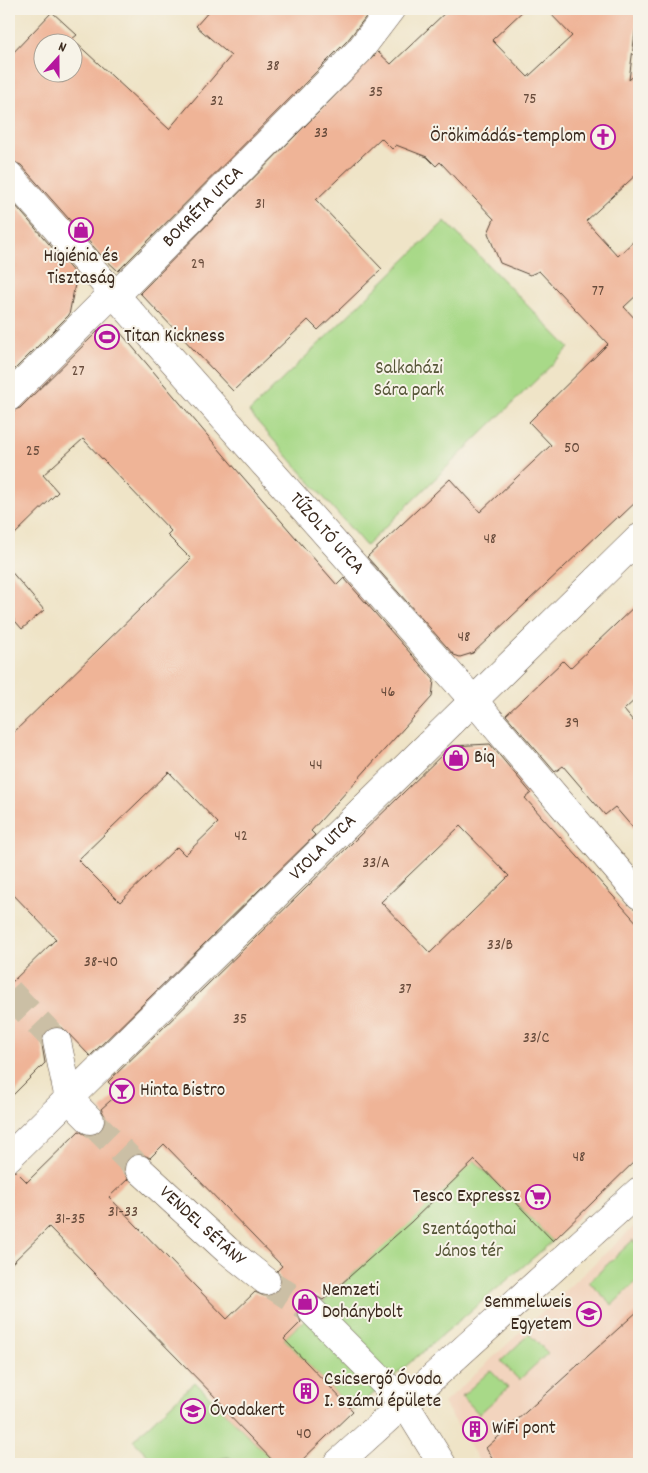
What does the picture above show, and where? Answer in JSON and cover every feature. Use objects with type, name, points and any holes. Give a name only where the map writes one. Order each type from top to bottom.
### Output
[{"type":"street","name":"BOKRÉTA UTCA","points":[[9,397],[112,294],[126,285],[359,51],[391,9]]},
{"type":"street","name":"TŰZOLTÓ UTCA","points":[[9,174],[112,294],[473,700],[639,895]]},
{"type":"street","name":"VIOLA UTCA","points":[[9,1157],[639,538]]},
{"type":"street","points":[[57,1042],[69,1099],[90,1120]]},
{"type":"street","name":"VENDEL SÉTÁNY","points":[[139,1169],[227,1250],[266,1281]]},
{"type":"street","points":[[337,1464],[639,1191]]},
{"type":"street","points":[[312,1311],[405,1404],[442,1464]]},
{"type":"shaded area","name":"Semmelweis Egyetem","points":[[639,1222],[639,1464],[481,1464],[444,1403]]},
{"type":"green space","name":"Salkaházi Sára park","points":[[445,221],[569,348],[366,546],[249,412]]},
{"type":"green space","name":"Szentágothai János tér","points":[[474,1160],[553,1241],[353,1411],[284,1339]]},
{"type":"green space","points":[[633,1240],[639,1248],[639,1279],[612,1305],[589,1282]]},
{"type":"green space","points":[[529,1334],[548,1353],[519,1380],[501,1361]]},
{"type":"green space","points":[[491,1370],[508,1388],[479,1414],[462,1396]]},
{"type":"green space","name":"Óvodakert","points":[[195,1382],[276,1464],[156,1464],[133,1440]]},
{"type":"green space","points":[[228,1457],[243,1464],[205,1464],[207,1462]]},
{"type":"building","points":[[211,9],[372,9],[347,41],[118,271],[100,254],[21,165],[9,160],[9,57],[32,33],[32,82],[82,82],[82,48],[169,129],[231,56],[196,26]]},
{"type":"building","points":[[449,9],[525,9],[492,40],[528,77],[572,36],[546,9],[629,9],[637,17],[629,80],[639,71],[639,172],[586,221],[618,256],[639,236],[639,293],[624,307],[639,323],[639,499],[619,518],[618,516],[473,653],[460,657],[454,655],[367,557],[450,479],[480,512],[551,445],[529,422],[608,344],[539,271],[530,275],[500,263],[488,233],[494,219],[440,162],[436,166],[427,157],[396,145],[392,149],[381,138],[316,200],[382,269],[318,330],[308,320],[233,391],[140,293],[378,52],[391,64]]},
{"type":"building","points":[[52,12],[74,32],[33,32]]},
{"type":"building","points":[[9,198],[76,275],[74,277],[76,279],[69,315],[9,375]]},
{"type":"building","points":[[114,325],[337,585],[344,578],[434,680],[432,697],[311,831],[315,835],[90,1056],[62,1027],[54,1027],[47,1030],[42,1037],[45,1063],[9,1099],[9,985],[56,939],[9,890],[9,737],[191,559],[167,535],[171,531],[83,439],[43,475],[58,492],[9,540],[9,412],[20,408],[102,327]],"holes":[[[169,772],[218,823],[185,855],[177,847],[120,902],[78,860]]]},
{"type":"building","points":[[9,569],[44,610],[22,629],[9,614]]},
{"type":"building","points":[[639,602],[639,696],[624,710],[639,728],[639,835],[615,807],[605,815],[563,766],[555,772],[506,715],[563,661],[570,668]]},
{"type":"building","points":[[490,744],[531,793],[525,798],[639,925],[639,1157],[553,1241],[475,1160],[411,1222],[323,1300],[316,1296],[308,1296],[301,1300],[297,1307],[297,1315],[301,1322],[284,1339],[353,1411],[298,1464],[276,1464],[220,1406],[222,1404],[49,1227],[9,1266],[9,1172],[16,1171],[27,1182],[79,1131],[86,1135],[94,1135],[101,1131],[105,1124],[105,1116],[101,1109],[119,1093],[108,1082],[451,746]],"holes":[[[460,826],[509,876],[430,953],[381,902]],[[164,1144],[282,1266],[277,1271],[281,1283],[278,1291],[272,1295],[264,1296],[255,1292],[227,1319],[109,1197],[128,1179],[124,1166],[128,1158],[134,1154],[142,1154],[150,1158]]]},
{"type":"building","points":[[639,1310],[639,1464],[495,1464],[486,1448]]},
{"type":"tunnel","points":[[9,992],[57,1042]]},
{"type":"tunnel","points":[[90,1120],[139,1169]]},
{"type":"tunnel","points":[[266,1281],[312,1311]]},
{"type":"place","name":"Örökimádás-templom","points":[[603,137]]},
{"type":"place","name":"Higiénia és Tisztaság","points":[[81,230]]},
{"type":"place","name":"Titan Kickness","points":[[107,337]]},
{"type":"place","name":"Biq","points":[[456,758]]},
{"type":"place","name":"Hinta Bistro","points":[[122,1091]]},
{"type":"place","name":"Tesco Expressz","points":[[538,1197]]},
{"type":"place","name":"Nemzeti Dohánybolt","points":[[305,1302]]},
{"type":"place","name":"Semmelweis Egyetem","points":[[589,1314]]},
{"type":"place","name":"Csicsergő Óvoda I. számú épülete","points":[[306,1391]]},
{"type":"place","name":"Óvodakert","points":[[193,1411]]},
{"type":"place","name":"WiFi pont","points":[[475,1429]]}]
